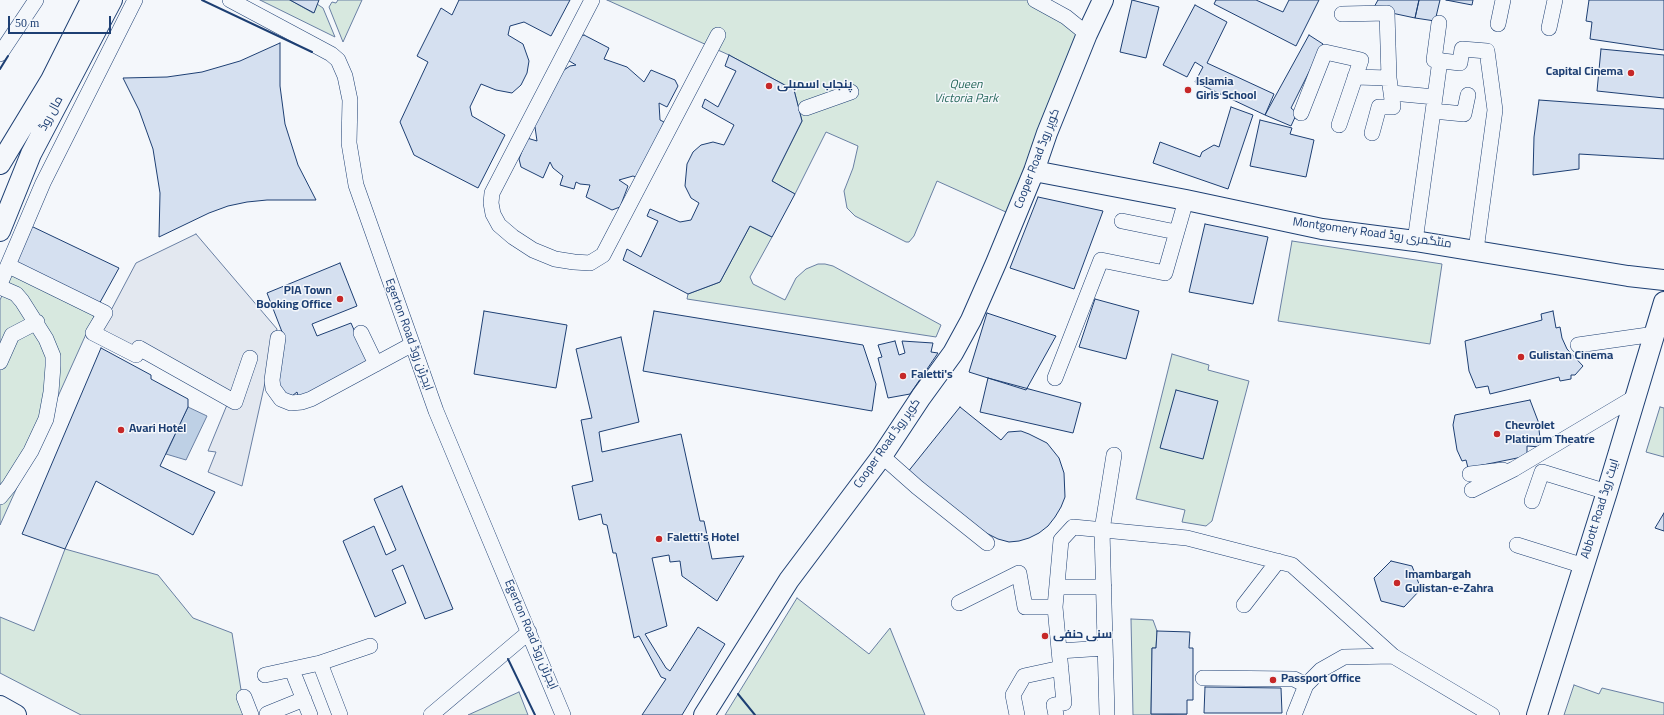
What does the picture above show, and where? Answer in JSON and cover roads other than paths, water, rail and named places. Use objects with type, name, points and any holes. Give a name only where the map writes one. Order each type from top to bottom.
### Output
[{"type":"main road","name":"مال روڈ","points":[[0,164],[51,80],[91,0]]},
{"type":"main road","name":"مال روڈ","points":[[0,230],[31,154],[112,0]]},
{"type":"main road","name":"Cooper Road کوپر روڈ","points":[[704,715],[789,580],[882,456],[921,397],[953,353],[971,320],[996,264],[1034,171],[1047,133],[1099,7]]},
{"type":"main road","points":[[13,144],[31,154]]},
{"type":"main road","name":"Montgomery Road منٹگمری روڈ","points":[[1034,171],[1186,200],[1322,229],[1476,250],[1628,276],[1664,280]]},
{"type":"main road","name":"Abbott Road ایبٹ روڈ","points":[[1549,715],[1660,339],[1664,302]]},
{"type":"main road","name":"Abbott Road ایبٹ روڈ","points":[[1536,715],[1584,566],[1635,397],[1660,339]]},
{"type":"main road","points":[[0,706],[16,715]]},
{"type":"street","points":[[0,54],[36,0]]},
{"type":"street","points":[[0,284],[9,266],[43,183],[135,0]]},
{"type":"street","name":"Egerton Road ایجرٹن روڈ","points":[[230,0],[331,54],[338,60],[345,76],[350,100],[349,143],[356,185],[411,345],[436,411],[563,715]]},
{"type":"street","points":[[592,0],[492,193],[492,214],[499,225],[513,237],[533,250],[556,259],[590,263],[603,255],[718,35]]},
{"type":"street","points":[[1035,0],[1062,10],[1087,34]]},
{"type":"street","points":[[1498,24],[1503,0]]},
{"type":"street","points":[[1549,28],[1555,0]]},
{"type":"street","points":[[1062,10],[1099,7]]},
{"type":"street","points":[[1342,14],[1387,13],[1389,78],[1393,107],[1379,107],[1372,133]]},
{"type":"street","points":[[1438,23],[1434,60],[1460,63],[1462,49],[1487,51],[1495,110],[1476,250]]},
{"type":"street","points":[[1301,113],[1325,52],[1361,60],[1339,125]]},
{"type":"street","points":[[1415,241],[1440,60]]},
{"type":"street","points":[[1355,77],[1389,78]]},
{"type":"street","points":[[806,108],[851,92]]},
{"type":"street","points":[[1392,93],[1464,114],[1468,95]]},
{"type":"street","points":[[1055,378],[1101,260],[1165,273],[1186,200]]},
{"type":"street","points":[[1122,221],[1176,232]]},
{"type":"street","points":[[9,266],[105,313],[93,333],[136,355],[139,348],[235,402],[250,358]]},
{"type":"street","points":[[0,287],[16,294],[22,301],[37,322],[53,356],[51,392],[46,419],[31,451],[9,486],[0,497]]},
{"type":"street","points":[[0,362],[12,335],[37,322]]},
{"type":"street","points":[[360,333],[376,364]]},
{"type":"street","points":[[278,338],[272,380],[273,388],[281,399],[291,403],[312,399],[411,345]]},
{"type":"street","points":[[1578,345],[1660,339]]},
{"type":"street","points":[[1472,490],[1514,469],[1635,397]]},
{"type":"street","points":[[882,456],[917,487],[987,543]]},
{"type":"street","points":[[1107,715],[1102,530],[1114,456]]},
{"type":"street","points":[[1470,474],[1514,469]]},
{"type":"street","points":[[1532,501],[1542,472],[1607,492]]},
{"type":"street","points":[[1060,709],[1061,668],[1055,607],[1062,540],[1074,527],[1187,538],[1292,565],[1393,656],[1492,715]]},
{"type":"street","points":[[1517,545],[1584,566]]},
{"type":"street","points":[[1244,605],[1278,561]]},
{"type":"street","points":[[959,603],[1019,573],[1025,607],[1055,607]]},
{"type":"street","points":[[1057,587],[1104,587]]},
{"type":"street","points":[[431,715],[528,632]]},
{"type":"street","points":[[265,675],[320,663],[370,646]]},
{"type":"street","points":[[1059,651],[1105,648]]},
{"type":"street","points":[[1294,715],[1306,685],[1321,670],[1344,656],[1393,656]]},
{"type":"street","points":[[320,663],[340,715]]},
{"type":"street","points":[[1017,715],[1014,694],[1024,676],[1061,668]]},
{"type":"street","points":[[292,670],[310,715]]},
{"type":"street","points":[[1203,678],[1294,679],[1306,685]]},
{"type":"street","points":[[244,697],[251,715]]},
{"type":"street","points":[[267,714],[283,712],[304,699]]},
{"type":"water","points":[[188,407],[207,416],[186,460],[166,454]]},
{"type":"place","name":"Capital Cinema","points":[[1631,73]]},
{"type":"place","name":"پنجاب اسمبلی","points":[[769,86]]},
{"type":"place","name":"Islamia Girls School","points":[[1188,90]]},
{"type":"place","name":"PIA Town Booking Office","points":[[340,299]]},
{"type":"place","name":"Gulistan Cinema","points":[[1521,357]]},
{"type":"place","name":"Faletti's","points":[[903,376]]},
{"type":"place","name":"Avari Hotel","points":[[121,430]]},
{"type":"place","name":"Chevrolet Platinum Theatre","points":[[1497,434]]},
{"type":"place","name":"Faletti's Hotel","points":[[659,539]]},
{"type":"place","name":"Imambargah Gulistan-e-Zahra","points":[[1397,583]]},
{"type":"place","name":"سنی حنفی","points":[[1045,636]]},
{"type":"place","name":"Passport Office","points":[[1273,680]]},
{"type":"park label","name":"Queen Victoria Park","points":[[966,93]]}]
